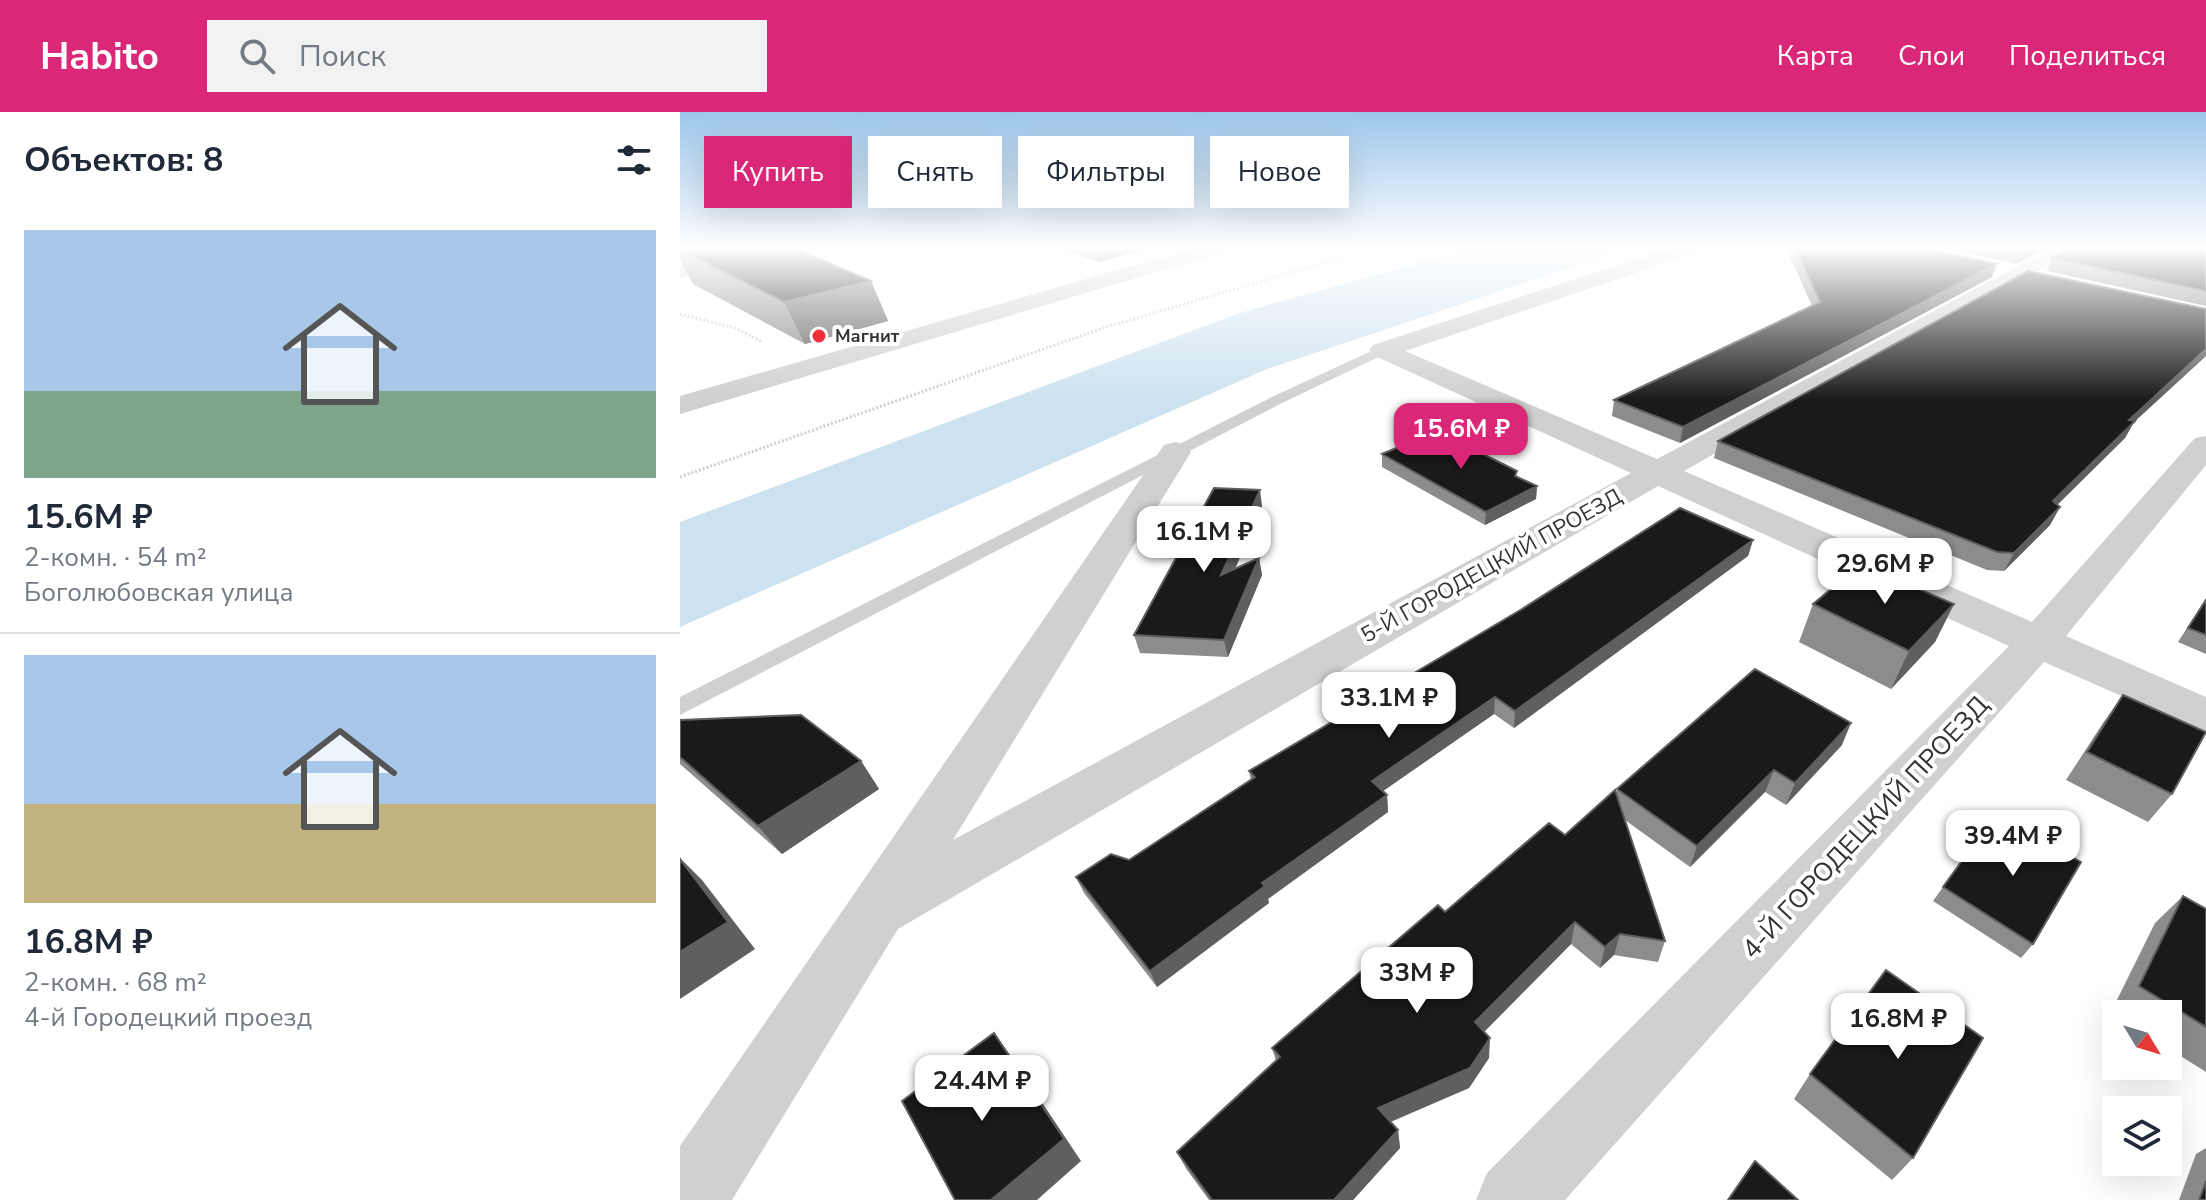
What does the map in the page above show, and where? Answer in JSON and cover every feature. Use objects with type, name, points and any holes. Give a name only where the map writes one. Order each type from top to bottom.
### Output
[{"type":"street","points":[[684,399],[1037,299]]},
{"type":"street","points":[[1382,350],[1537,299]]},
{"type":"street","name":"5-Й ГОРОДЕЦКИЙ ПРОЕЗД","points":[[876,911],[1658,472],[1976,299]]},
{"type":"street","points":[[1382,350],[2206,716]]},
{"type":"street","name":"4-Й ГОРОДЕЦКИЙ ПРОЕЗД","points":[[1514,1200],[2039,641],[2206,445]]},
{"type":"street","points":[[688,1200],[1175,452]]},
{"type":"lane","points":[[680,707],[1175,452],[1382,350]]},
{"type":"path","points":[[680,477],[1106,327],[1202,299]]},
{"type":"path","points":[[680,314],[735,328],[770,347]]},
{"type":"water","points":[[1291,299],[1477,299],[1267,369],[680,627],[680,522],[1240,313]]},
{"type":"building","points":[[1819,299],[1930,299],[1683,427],[1614,400],[1820,302]]},
{"type":"building","points":[[1977,299],[2158,299],[2206,309],[2206,349],[2129,420],[2135,421],[2053,501],[2060,507],[2014,553],[1997,552],[1718,441]]},
{"type":"building","points":[[1437,431],[1517,471],[1515,476],[1537,486],[1486,512],[1382,454]]},
{"type":"building","points":[[1214,488],[1260,490],[1221,575],[1259,558],[1224,640],[1134,635]]},
{"type":"building","points":[[1680,508],[1753,540],[1515,711],[1495,697],[1372,781],[1387,795],[1262,883],[1265,886],[1150,971],[1076,877],[1111,854],[1129,860],[1255,777],[1249,771],[1522,609]]},
{"type":"building","points":[[1861,564],[1954,604],[1909,651],[1813,604]]},
{"type":"building","points":[[2206,600],[2206,635],[2188,628]]},
{"type":"building","points":[[1755,669],[1851,723],[1795,783],[1774,770],[1697,846],[1617,789]]},
{"type":"building","points":[[2123,695],[2206,732],[2172,794],[2087,752]]},
{"type":"building","points":[[801,715],[861,761],[758,826],[680,757],[680,720]]},
{"type":"building","points":[[1615,790],[1665,941],[1620,934],[1605,947],[1575,922],[1475,1022],[1490,1038],[1470,1068],[1378,1108],[1398,1130],[1334,1200],[1212,1200],[1177,1152],[1280,1057],[1272,1048],[1438,905],[1445,912],[1549,823],[1565,835]]},
{"type":"building","points":[[1996,814],[2081,862],[2033,944],[1943,887]]},
{"type":"building","points":[[680,859],[728,922],[680,952]]},
{"type":"building","points":[[2183,896],[2206,909],[2206,1027],[2182,1012],[2182,1000],[2162,1000],[2139,986]]},
{"type":"building","points":[[1886,970],[1983,1038],[1913,1158],[1810,1074]]},
{"type":"building","points":[[994,1033],[1064,1139],[991,1200],[955,1200],[902,1101]]},
{"type":"building","points":[[1755,1161],[1798,1200],[1728,1200]]},
{"type":"building","points":[[2206,1181],[2206,1200],[2199,1200]]},
{"type":"place","name":"Магнит","points":[[819,336]]}]
